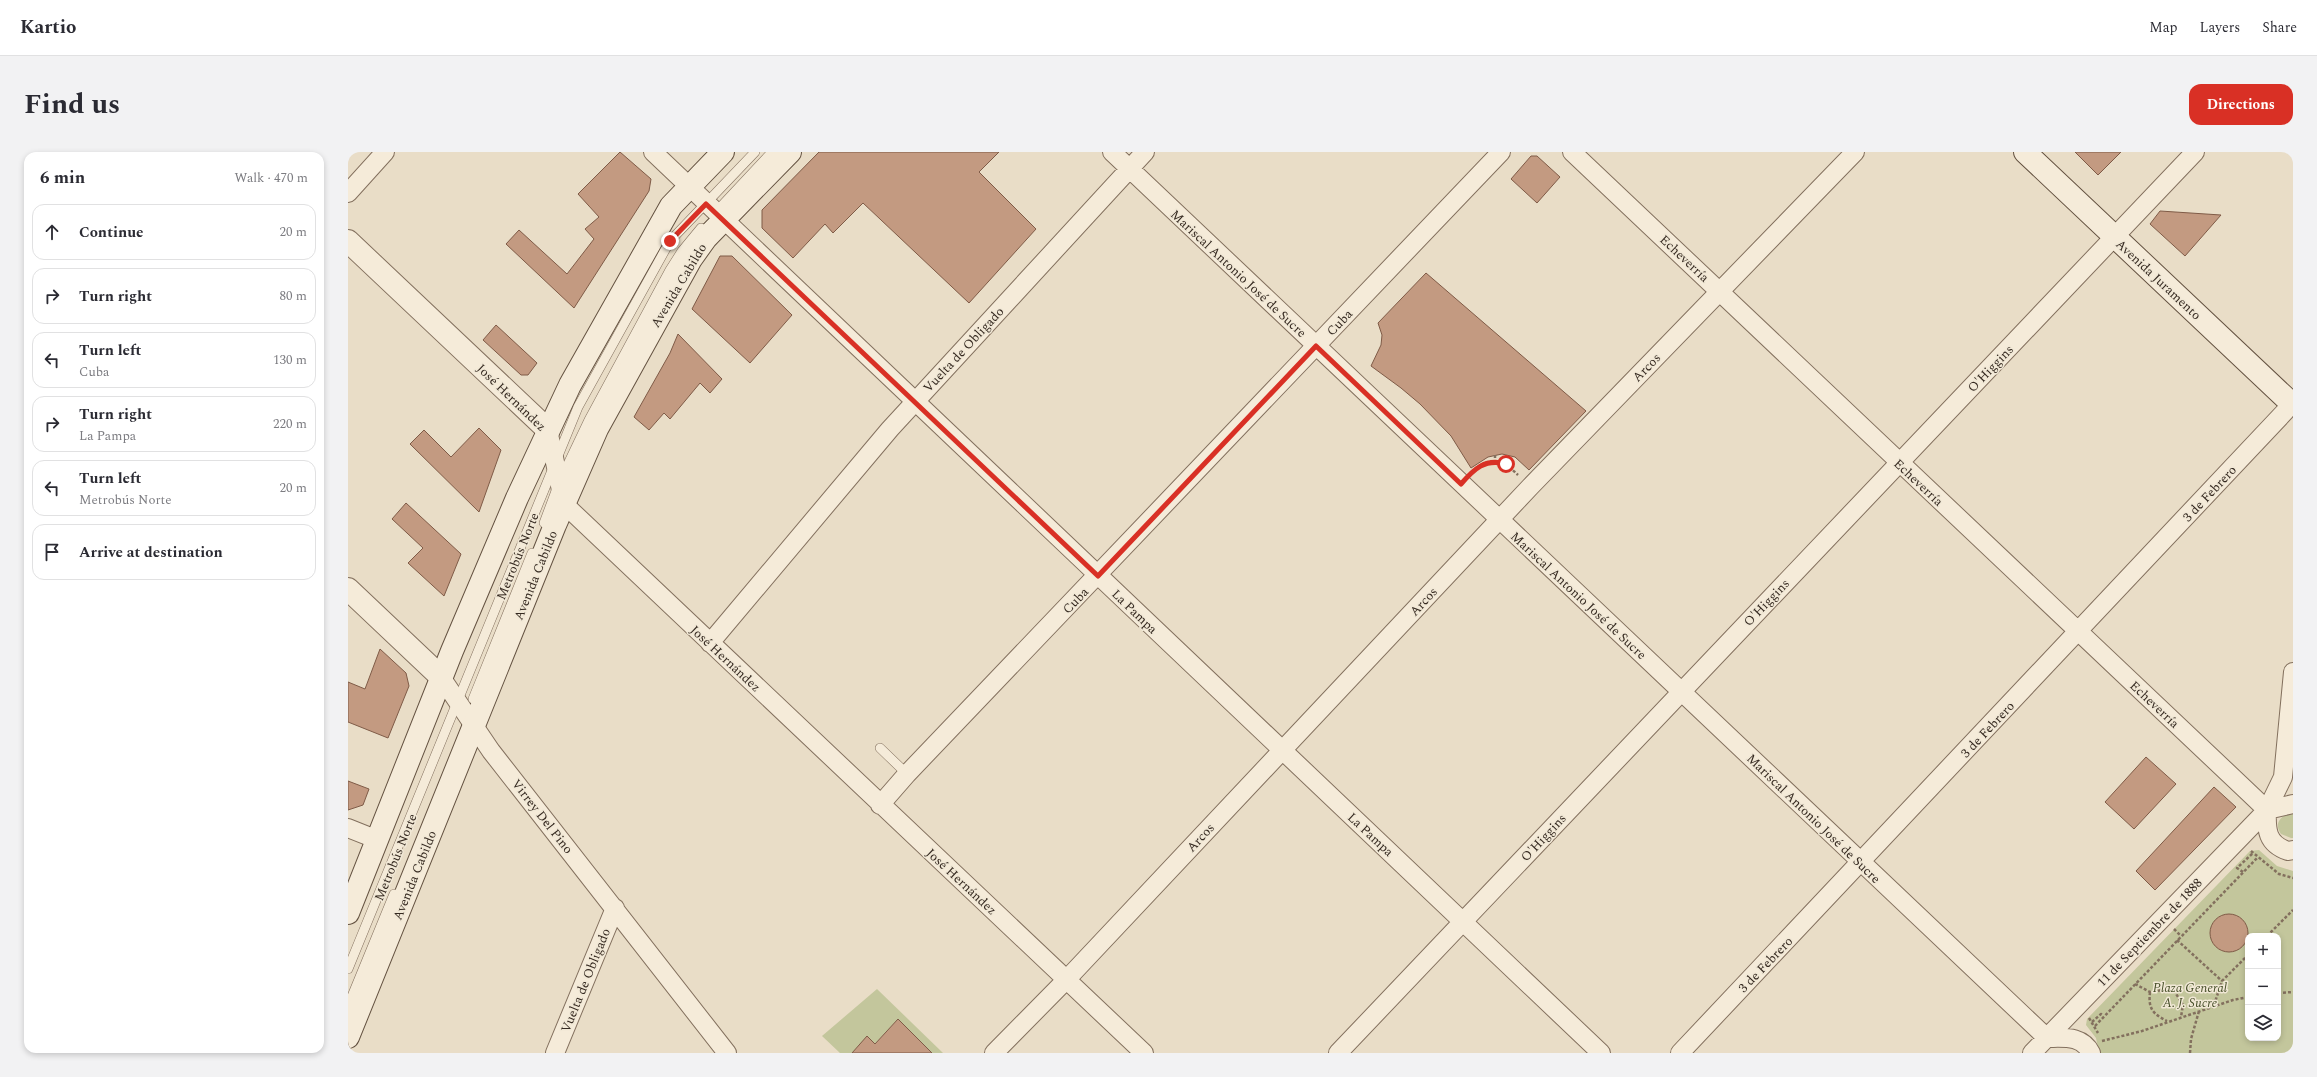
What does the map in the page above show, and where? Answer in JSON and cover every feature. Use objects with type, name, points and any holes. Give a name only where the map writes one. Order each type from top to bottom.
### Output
[{"type":"main road","points":[[348,913],[441,677],[517,498],[570,385],[671,206],[723,152]]},
{"type":"main road","name":"Avenida Cabildo","points":[[348,1037],[465,718],[597,429],[678,280],[701,244],[715,212],[790,152]]},
{"type":"main road","name":"Avenida Juramento","points":[[2025,152],[2293,404]]},
{"type":"main road","name":"José Hernández","points":[[348,240],[548,430]]},
{"type":"main road","name":"Virrey Del Pino","points":[[348,589],[441,677]]},
{"type":"street","points":[[348,192],[385,152]]},
{"type":"street","name":"La Pampa","points":[[653,152],[689,188],[1601,1053]]},
{"type":"street","name":"Mariscal Antonio José de Sucre","points":[[1112,152],[1499,520],[1681,690],[2047,1045]]},
{"type":"street","name":"Vuelta de Obligado","points":[[710,643],[915,402],[1145,152]]},
{"type":"street","name":"Cuba","points":[[880,805],[907,774],[1098,576],[1501,152]]},
{"type":"street","name":"Echeverría","points":[[1572,152],[2266,810]]},
{"type":"street","name":"Arcos","points":[[994,1053],[1067,979],[1530,487],[1854,152]]},
{"type":"street","name":"O'Higgins","points":[[1338,1053],[1681,690],[2116,237],[2195,152]]},
{"type":"street","name":"3 de Febrero","points":[[1680,1053],[2293,404]]},
{"type":"street","name":"José Hernández","points":[[548,430],[564,504],[880,805],[1067,979],[1144,1053]]},
{"type":"street","name":"11 de Septiembre de 1888","points":[[2032,1053],[2047,1045],[2266,810],[2283,777],[2293,672]]},
{"type":"street","name":"Virrey Del Pino","points":[[441,677],[465,718],[727,1053]]},
{"type":"street","points":[[2293,804],[2266,810],[2268,836],[2281,849],[2288,851],[2293,850]]},
{"type":"street","points":[[348,828],[378,840]]},
{"type":"street","name":"Vuelta de Obligado","points":[[555,1053],[615,908]]},
{"type":"street","points":[[2047,1045],[2074,1038],[2097,1047]]},
{"type":"lane","name":"Metrobús Norte","points":[[465,718],[536,512],[554,463],[578,407],[663,252],[687,221],[715,212],[755,152]]},
{"type":"lane","name":"Metrobús Norte","points":[[348,969],[465,718],[559,483],[589,420],[670,270],[682,251],[715,212],[772,152]]},
{"type":"lane","points":[[880,748],[907,774]]},
{"type":"lane","name":"Metrobús Norte","points":[[348,1006],[399,883]]},
{"type":"path","points":[[1495,455],[1495,461]]},
{"type":"path","points":[[1461,484],[1477,467],[1495,461],[1506,464],[1530,487]]},
{"type":"path","points":[[2243,872],[2237,868],[2252,852],[2279,874],[2293,878]]},
{"type":"path","points":[[2095,1026],[2176,940],[2258,857]]},
{"type":"path","points":[[2270,933],[2293,910]]},
{"type":"path","points":[[2175,930],[2181,936]]},
{"type":"path","points":[[2176,940],[2222,981]]},
{"type":"path","points":[[2214,1006],[2222,981],[2245,958]]},
{"type":"path","points":[[2135,984],[2150,992],[2162,990],[2175,992],[2183,1005],[2181,1017]]},
{"type":"path","points":[[2150,992],[2149,1004],[2153,1013],[2168,1021]]},
{"type":"path","points":[[2281,993],[2293,992]]},
{"type":"path","points":[[2097,1047],[2168,1021],[2245,998]]},
{"type":"path","points":[[2190,1053],[2191,1039],[2199,1011]]},
{"type":"path","points":[[2092,1022],[2101,1014],[2104,1016]]},
{"type":"green space","points":[[2287,814],[2293,814],[2293,838],[2281,834],[2278,828],[2278,822]]},
{"type":"green space","name":"Plaza General A. J. Sucre","points":[[2259,850],[2277,866],[2293,871],[2293,1053],[2099,1053],[2096,1038],[2086,1025],[2087,1019],[2250,851]]},
{"type":"green space","points":[[877,989],[943,1053],[932,1053],[898,1019],[875,1044],[867,1037],[854,1051],[855,1053],[840,1053],[822,1036]]},
{"type":"building","points":[[620,152],[651,179],[649,191],[574,308],[506,244],[519,230],[567,274],[594,239],[585,229],[599,217],[578,194]]},
{"type":"building","points":[[819,152],[999,152],[979,172],[1036,229],[969,303],[863,203],[833,233],[825,224],[793,258],[762,228],[762,210]]},
{"type":"building","points":[[2075,152],[2121,152],[2098,175]]},
{"type":"building","points":[[1531,156],[1537,156],[1560,177],[1537,203],[1511,179]]},
{"type":"building","points":[[2160,211],[2221,215],[2185,256],[2150,224]]},
{"type":"building","points":[[720,256],[732,256],[792,315],[750,363],[692,309]]},
{"type":"building","points":[[1426,273],[1586,411],[1529,470],[1515,457],[1502,454],[1488,457],[1471,468],[1451,436],[1420,404],[1371,366],[1381,345],[1382,335],[1378,323]]},
{"type":"building","points":[[496,325],[537,363],[528,375],[521,375],[483,340]]},
{"type":"building","points":[[678,334],[722,379],[710,393],[700,383],[670,419],[664,413],[649,430],[634,417],[670,353]]},
{"type":"building","points":[[479,428],[501,450],[479,512],[410,444],[424,430],[451,457]]},
{"type":"building","points":[[406,503],[461,554],[444,596],[408,563],[423,548],[392,519]]},
{"type":"building","points":[[380,649],[406,673],[409,686],[388,738],[348,722],[348,682],[365,689]]},
{"type":"building","points":[[2146,757],[2176,784],[2134,829],[2105,802]]},
{"type":"building","points":[[348,781],[369,789],[363,805],[348,810]]},
{"type":"building","points":[[2214,787],[2236,807],[2155,890],[2136,871]]},
{"type":"building","points":[[2225,914],[2233,914],[2240,917],[2245,922],[2248,933],[2245,933],[2245,944],[2240,949],[2233,952],[2225,952],[2218,949],[2213,944],[2210,937],[2210,929],[2213,922],[2218,917]]},
{"type":"building","points":[[898,1019],[932,1053],[852,1053],[867,1036],[875,1044]]},
{"type":"route","points":[[670,241],[687,221],[706,204],[1098,576],[1316,346],[1461,484],[1477,467],[1485,463],[1495,461],[1506,464]]}]
